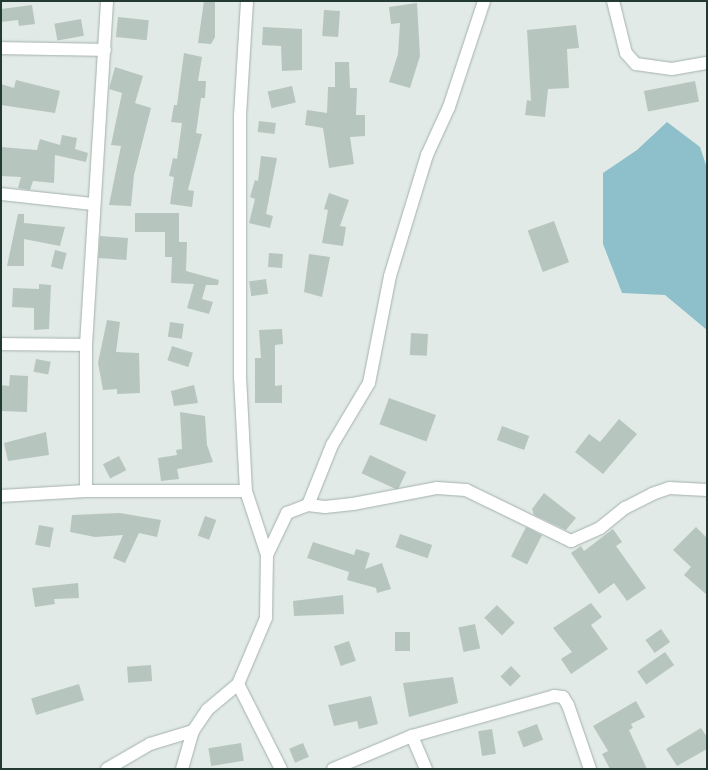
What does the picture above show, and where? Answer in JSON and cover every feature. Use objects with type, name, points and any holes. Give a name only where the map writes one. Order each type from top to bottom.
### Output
[{"type":"street","points":[[86,491],[86,345],[93,204],[105,50],[107,1]]},
{"type":"street","points":[[182,769],[193,730],[207,710],[238,684],[266,618],[266,555],[246,490],[240,377],[240,116],[247,1]]},
{"type":"street","points":[[308,504],[332,446],[369,383],[390,276],[427,155],[448,107],[484,1]]},
{"type":"street","points":[[613,1],[626,53],[636,64],[672,69],[707,63]]},
{"type":"street","points":[[1,48],[105,50]]},
{"type":"street","points":[[1,194],[93,204]]},
{"type":"street","points":[[1,344],[86,345]]},
{"type":"street","points":[[266,555],[287,513],[308,504],[325,508],[437,488],[466,490],[571,541],[600,528],[625,508],[652,494],[669,488],[707,490]]},
{"type":"street","points":[[1,496],[86,491],[246,490]]},
{"type":"street","points":[[238,684],[281,769]]},
{"type":"street","points":[[333,769],[412,736],[554,696],[563,697],[590,769]]},
{"type":"street","points":[[107,769],[150,744],[193,730]]},
{"type":"street","points":[[412,736],[426,769]]},
{"type":"water","points":[[667,122],[700,147],[707,168],[707,330],[665,295],[622,293],[603,244],[603,173],[637,150]]},
{"type":"building","points":[[204,1],[215,1],[215,37],[211,44],[198,43]]},
{"type":"building","points":[[417,3],[420,56],[410,88],[389,82],[398,54],[400,23],[391,24],[389,7]]},
{"type":"building","points":[[32,5],[35,24],[19,26],[18,20],[1,22],[1,9]]},
{"type":"building","points":[[324,10],[340,11],[338,37],[322,36]]},
{"type":"building","points":[[118,17],[149,20],[147,40],[116,37]]},
{"type":"building","points":[[81,19],[84,36],[57,40],[54,24]]},
{"type":"building","points":[[576,25],[579,48],[567,49],[569,88],[548,89],[545,117],[525,115],[527,100],[531,101],[527,30]]},
{"type":"building","points":[[263,27],[302,29],[302,70],[282,71],[281,46],[262,45]]},
{"type":"building","points":[[184,53],[202,57],[198,81],[206,81],[205,98],[201,98],[196,133],[202,134],[188,190],[194,191],[192,207],[170,204],[174,177],[169,176],[173,158],[177,159],[182,123],[171,122],[174,105],[177,105]]},
{"type":"building","points":[[335,62],[349,62],[350,88],[357,88],[356,115],[365,115],[365,136],[350,137],[354,164],[329,168],[323,128],[305,125],[307,110],[327,113],[328,87],[335,87]]},
{"type":"building","points":[[115,67],[143,76],[135,103],[151,108],[134,175],[131,206],[109,205],[121,146],[111,145],[122,93],[109,89]]},
{"type":"building","points":[[16,80],[60,91],[55,113],[1,105],[1,84],[14,88]]},
{"type":"building","points":[[695,81],[699,102],[648,112],[644,91]]},
{"type":"building","points":[[292,86],[296,103],[271,108],[268,92]]},
{"type":"building","points":[[259,121],[276,123],[275,134],[258,132]]},
{"type":"building","points":[[62,135],[77,138],[75,149],[88,153],[86,162],[55,155],[54,183],[33,181],[30,190],[18,188],[21,177],[1,176],[1,147],[37,150],[40,139],[60,145]]},
{"type":"building","points":[[261,156],[277,158],[266,214],[273,216],[270,228],[249,223],[255,199],[250,197],[255,180],[258,181]]},
{"type":"building","points":[[329,193],[349,200],[340,226],[346,227],[343,246],[322,243],[328,210],[324,209]]},
{"type":"building","points":[[135,213],[179,213],[179,242],[187,242],[186,271],[219,280],[218,285],[206,285],[202,299],[213,302],[209,314],[187,308],[194,284],[171,283],[172,257],[165,257],[165,232],[135,232]]},
{"type":"building","points":[[18,214],[24,214],[24,223],[65,227],[60,246],[24,239],[24,266],[7,266]]},
{"type":"building","points":[[554,221],[569,262],[543,272],[528,231]]},
{"type":"building","points":[[100,236],[128,238],[126,260],[98,258]]},
{"type":"building","points":[[55,250],[67,253],[63,269],[51,266]]},
{"type":"building","points":[[269,253],[283,254],[282,268],[268,267]]},
{"type":"building","points":[[309,254],[330,257],[322,297],[304,292]]},
{"type":"building","points":[[266,279],[268,294],[251,296],[249,281]]},
{"type":"building","points":[[39,284],[51,285],[49,329],[34,330],[34,308],[12,307],[13,288],[39,289]]},
{"type":"building","points":[[107,320],[120,322],[116,352],[139,353],[140,393],[117,394],[117,389],[103,390],[98,363]]},
{"type":"building","points":[[170,322],[184,324],[182,339],[168,337]]},
{"type":"building","points":[[282,329],[283,344],[275,345],[275,386],[282,385],[282,403],[255,403],[255,358],[261,358],[259,330]]},
{"type":"building","points":[[411,333],[428,334],[427,356],[410,355]]},
{"type":"building","points":[[172,346],[193,353],[188,367],[167,360]]},
{"type":"building","points":[[36,359],[51,362],[48,375],[34,372]]},
{"type":"building","points":[[10,375],[28,376],[27,412],[1,411],[1,385],[9,386]]},
{"type":"building","points":[[194,385],[198,403],[174,406],[171,391]]},
{"type":"building","points":[[389,398],[436,415],[426,441],[379,424]]},
{"type":"building","points":[[180,412],[205,416],[207,445],[213,462],[177,469],[179,479],[161,481],[158,458],[177,455],[176,450],[182,449]]},
{"type":"building","points":[[619,419],[637,434],[603,474],[575,452],[589,434],[600,442]]},
{"type":"building","points":[[502,426],[529,436],[524,450],[497,440]]},
{"type":"building","points":[[46,432],[49,455],[8,461],[4,443]]},
{"type":"building","points":[[370,455],[406,472],[398,490],[362,473]]},
{"type":"building","points":[[119,456],[126,470],[110,478],[103,464]]},
{"type":"building","points":[[544,493],[576,518],[566,530],[534,515],[532,509]]},
{"type":"building","points":[[120,513],[161,520],[157,537],[139,533],[125,563],[113,558],[123,535],[95,537],[70,532],[72,515]]},
{"type":"building","points":[[205,516],[216,520],[209,540],[198,536]]},
{"type":"building","points":[[39,525],[54,528],[50,547],[35,545]]},
{"type":"building","points":[[526,527],[542,535],[527,565],[511,556]]},
{"type":"building","points":[[696,527],[707,538],[707,595],[684,575],[691,567],[673,550]]},
{"type":"building","points":[[613,529],[622,542],[616,546],[646,588],[627,601],[614,583],[599,594],[571,553],[581,546],[584,551]]},
{"type":"building","points":[[400,534],[432,545],[428,558],[395,547]]},
{"type":"building","points":[[313,542],[354,555],[356,549],[370,553],[365,569],[382,563],[391,589],[377,593],[376,588],[347,580],[349,572],[307,558]]},
{"type":"building","points":[[78,583],[79,598],[54,599],[55,604],[35,607],[32,588]]},
{"type":"building","points":[[343,595],[344,614],[294,616],[293,601]]},
{"type":"building","points":[[591,603],[602,617],[591,625],[608,649],[571,674],[561,659],[572,652],[553,628]]},
{"type":"building","points":[[497,605],[515,623],[502,635],[484,618]]},
{"type":"building","points":[[475,624],[480,648],[464,652],[458,628]]},
{"type":"building","points":[[661,629],[670,642],[655,653],[645,640]]},
{"type":"building","points":[[395,632],[410,632],[410,651],[395,651]]},
{"type":"building","points":[[349,641],[356,661],[341,666],[334,646]]},
{"type":"building","points":[[665,652],[674,665],[646,685],[637,672]]},
{"type":"building","points":[[151,665],[152,681],[128,683],[127,667]]},
{"type":"building","points":[[511,666],[521,676],[510,687],[500,677]]},
{"type":"building","points":[[453,677],[458,703],[409,717],[403,683]]},
{"type":"building","points":[[79,684],[84,700],[36,715],[31,699]]},
{"type":"building","points":[[371,696],[378,724],[359,729],[357,721],[334,726],[328,705]]},
{"type":"building","points":[[636,701],[645,717],[631,724],[633,728],[629,730],[647,769],[610,769],[602,754],[608,751],[593,726]]},
{"type":"building","points":[[537,724],[543,740],[523,747],[517,732]]},
{"type":"building","points":[[701,728],[707,737],[707,749],[677,766],[666,749]]},
{"type":"building","points":[[492,729],[496,754],[482,756],[478,731]]},
{"type":"building","points":[[241,743],[244,761],[211,766],[208,748]]},
{"type":"building","points":[[303,743],[309,757],[295,763],[289,749]]}]
